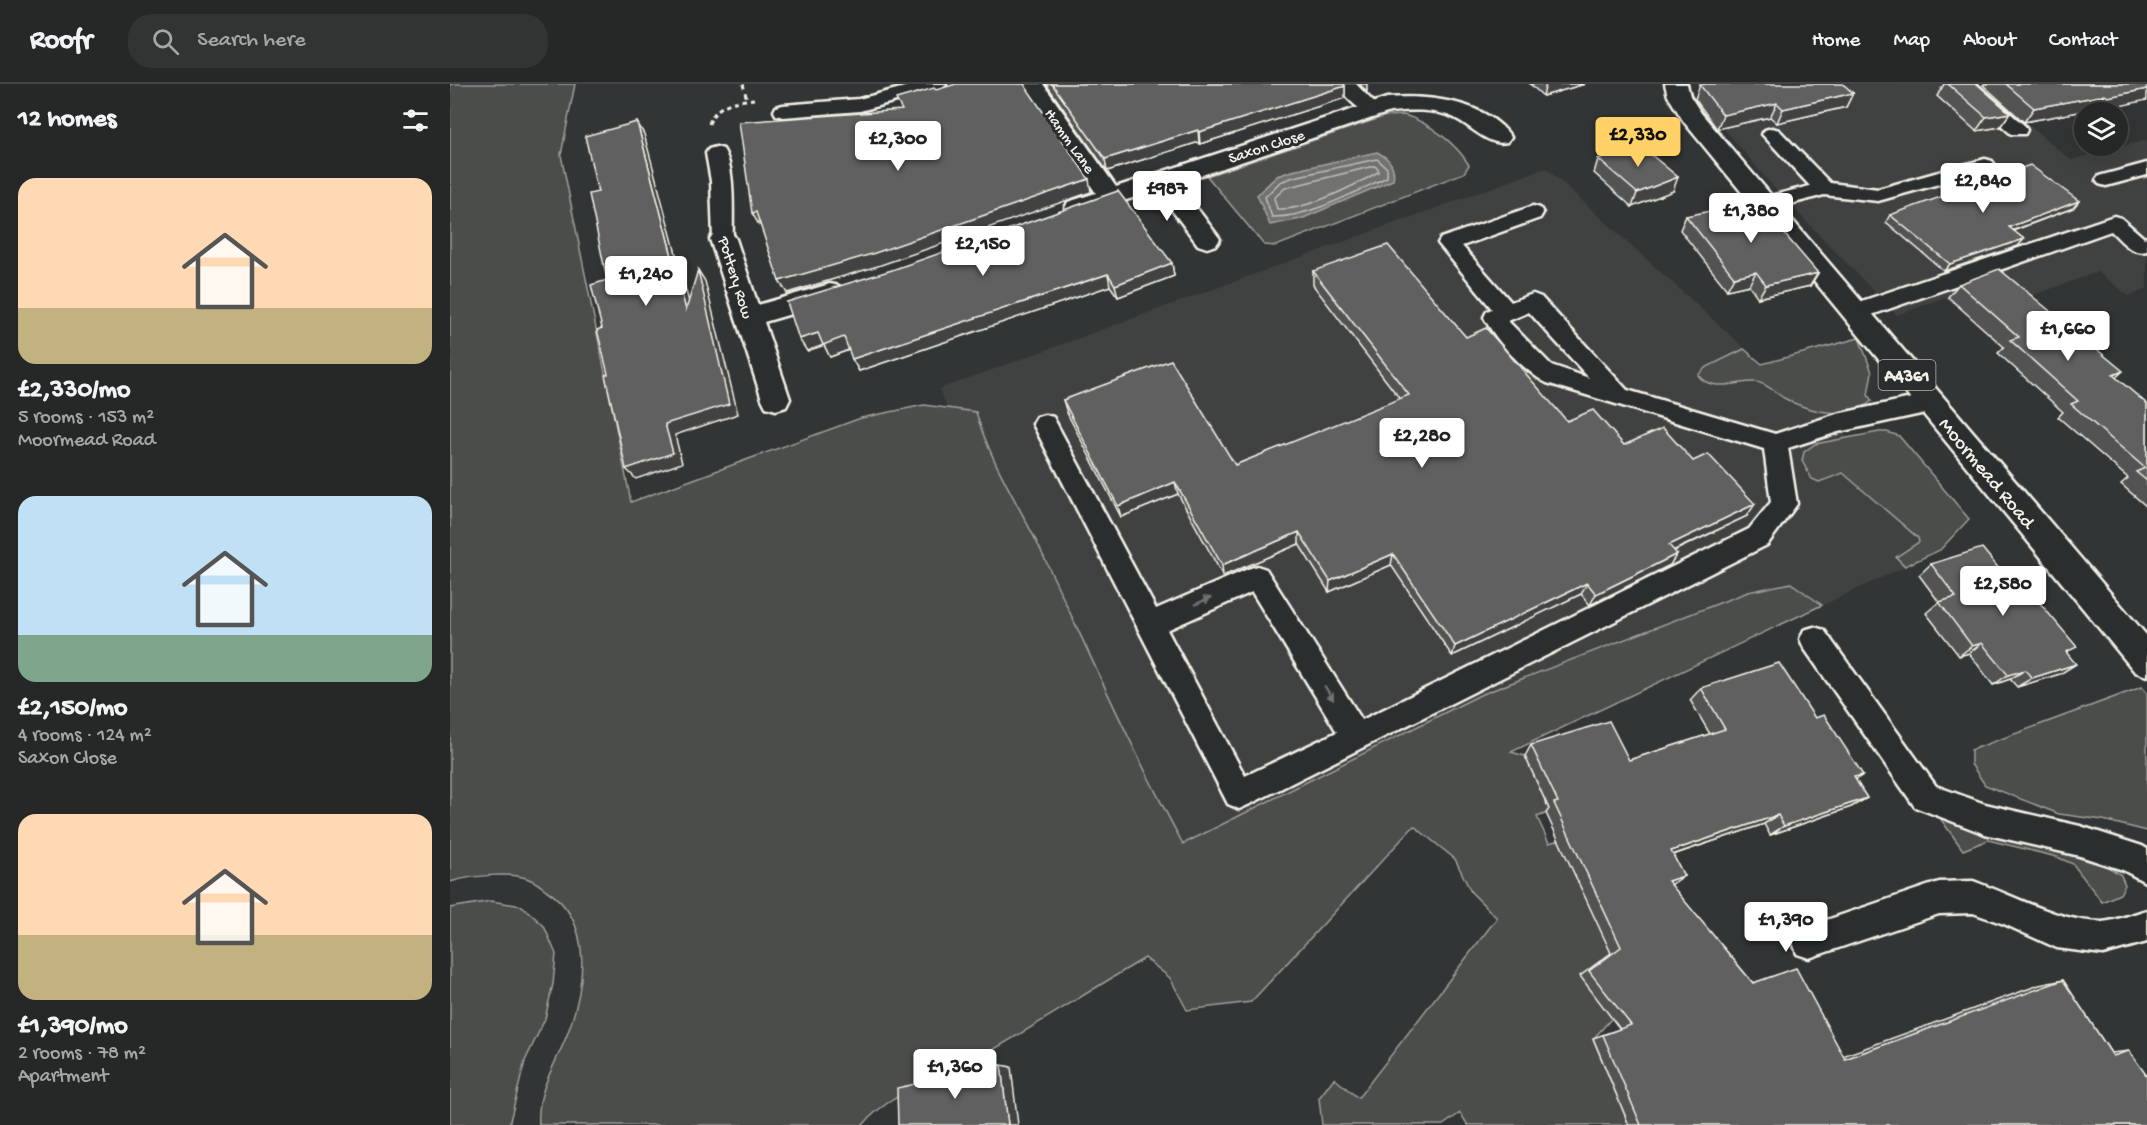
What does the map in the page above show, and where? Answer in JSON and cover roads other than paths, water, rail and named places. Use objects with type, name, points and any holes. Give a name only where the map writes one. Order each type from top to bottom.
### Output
[{"type":"street","name":"Hamm Lane","points":[[1032,84],[1110,196]]},
{"type":"street","name":"Moormead Road","points":[[1676,84],[1679,96],[1692,117],[2147,661]]},
{"type":"street","name":"Saxon Close","points":[[1058,215],[1371,109],[1405,103],[1444,106],[1478,120],[1499,137]]},
{"type":"street","points":[[1162,179],[1207,239]]},
{"type":"street","name":"Pottery Row","points":[[723,239],[776,399]]},
{"type":"street","points":[[749,318],[857,284]]},
{"type":"lane","points":[[783,111],[860,105],[938,84]]},
{"type":"lane","points":[[1345,84],[1371,109]]},
{"type":"lane","points":[[1965,84],[2018,130]]},
{"type":"lane","points":[[1772,134],[1824,189]]},
{"type":"lane","name":"Pottery Row","points":[[716,153],[721,181],[723,239]]},
{"type":"lane","points":[[1765,204],[1824,189],[1878,195],[1984,165]]},
{"type":"lane","points":[[2106,180],[2147,169]]},
{"type":"lane","points":[[1506,312],[1448,243],[1533,213]]},
{"type":"lane","points":[[1855,312],[2114,223],[2140,246],[2147,244]]},
{"type":"lane","points":[[1619,396],[1533,302],[1495,318],[1499,326],[1543,371],[1555,377],[1774,443],[1837,423],[1930,403]]},
{"type":"lane","points":[[1045,424],[1239,794],[1758,537],[1784,504],[1774,443]]},
{"type":"lane","points":[[1149,625],[1257,578],[1357,737]]},
{"type":"lane","points":[[1814,639],[1926,797],[1985,819],[2091,844],[2131,857],[2147,867]]},
{"type":"lane","points":[[1809,942],[1939,898],[1973,897],[2010,910],[2057,932],[2103,938],[2147,926]]},
{"type":"water","points":[[1377,152],[1391,163],[1393,180],[1301,219],[1270,225],[1257,195],[1277,176]]}]
